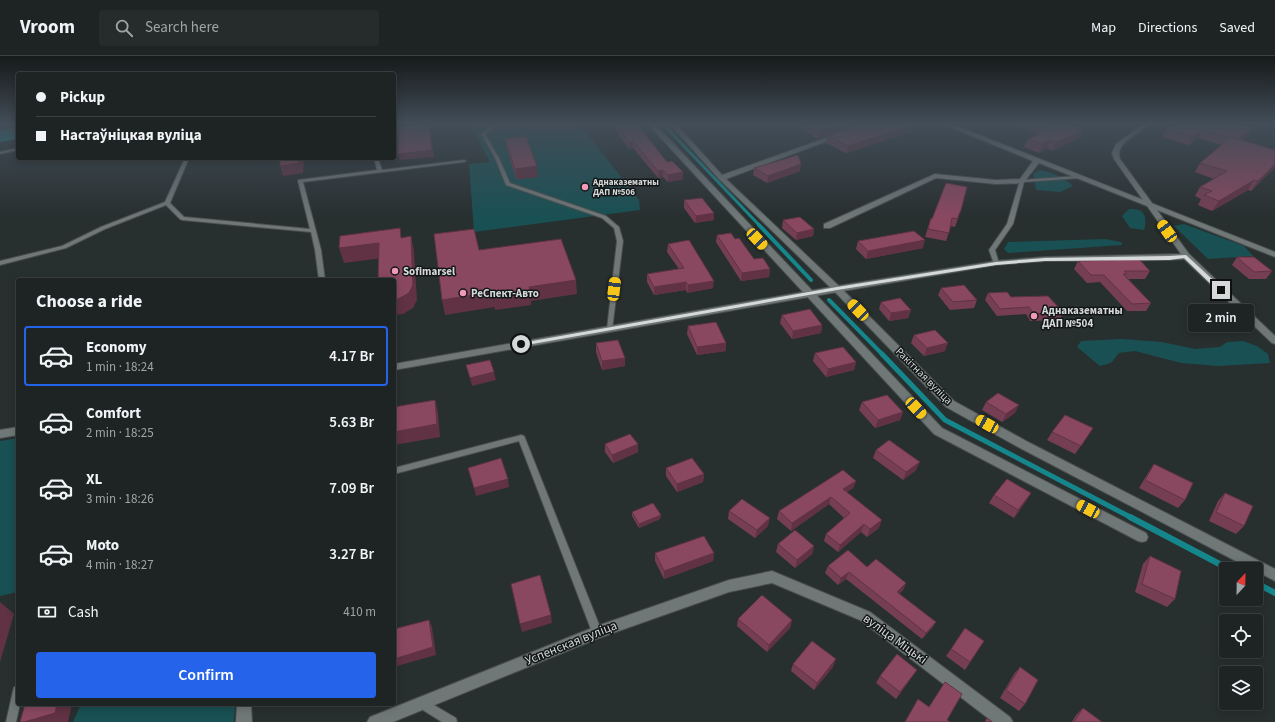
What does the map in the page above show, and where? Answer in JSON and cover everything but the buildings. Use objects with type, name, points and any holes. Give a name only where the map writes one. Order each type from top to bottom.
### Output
[{"type":"street","points":[[679,154],[808,294],[938,431],[1142,537]]},
{"type":"street","name":"Ракітная вуліца","points":[[700,154],[721,178],[837,289],[950,404],[1024,445],[1275,575]]},
{"type":"street","points":[[721,178],[787,154]]},
{"type":"street","points":[[1020,154],[1275,255]]},
{"type":"street","points":[[1115,154],[1117,159],[1149,206],[1186,256],[1275,342]]},
{"type":"street","points":[[827,226],[935,176],[996,182],[1022,181],[1037,161]]},
{"type":"street","points":[[396,367],[808,294],[996,263],[1045,259],[1169,258],[1186,256]]},
{"type":"street","points":[[0,434],[16,431]]},
{"type":"street","name":"Успенская вуліца","points":[[375,722],[597,632],[729,586],[772,577]]},
{"type":"street","name":"вуліца Міцькі","points":[[772,577],[865,616],[1006,722]]},
{"type":"street","points":[[244,706],[244,722]]},
{"type":"lane","points":[[495,154],[508,184],[604,217],[616,227],[620,241],[610,329]]},
{"type":"lane","points":[[0,263],[64,247],[103,228],[167,203],[186,160]]},
{"type":"lane","points":[[377,160],[380,171]]},
{"type":"lane","points":[[322,278],[318,250],[300,181],[464,161]]},
{"type":"lane","points":[[996,263],[992,250],[1010,224],[1022,181],[1078,177]]},
{"type":"lane","points":[[167,203],[182,218],[313,231]]},
{"type":"lane","points":[[396,470],[521,438],[597,632]]},
{"type":"lane","points":[[11,722],[16,700]]},
{"type":"lane","points":[[422,703],[452,722]]},
{"type":"shaded area","points":[[486,154],[603,154],[639,200],[640,210],[474,232],[469,164],[490,162]]},
{"type":"shaded area","points":[[1040,170],[1058,176],[1073,186],[1060,192],[1036,190],[1033,174]]},
{"type":"shaded area","points":[[1129,209],[1142,211],[1145,216],[1144,230],[1130,228],[1122,216]]},
{"type":"shaded area","points":[[1184,224],[1244,246],[1253,256],[1208,259],[1174,226]]},
{"type":"shaded area","points":[[1105,239],[1121,242],[1122,245],[1008,253],[1004,249],[1008,242]]},
{"type":"shaded area","points":[[1122,339],[1162,342],[1195,349],[1220,347],[1227,342],[1243,341],[1257,346],[1268,354],[1270,363],[1218,366],[1181,363],[1135,351],[1119,353],[1111,363],[1100,366],[1077,347],[1081,341]]},
{"type":"shaded area","points":[[16,438],[16,592],[0,596],[0,441]]},
{"type":"shaded area","points":[[80,706],[235,706],[234,722],[73,722]]},
{"type":"waterway","points":[[692,154],[760,226]]},
{"type":"waterway","points":[[759,225],[811,280]]},
{"type":"waterway","points":[[829,300],[883,355]]},
{"type":"waterway","points":[[882,354],[945,420],[1132,518]]},
{"type":"waterway","points":[[1130,517],[1219,564]]},
{"type":"waterway","points":[[1263,587],[1275,593]]},
{"type":"place","name":"Аднаказематны ДАП №506","points":[[585,187]]},
{"type":"place","name":"Sofimarsel","points":[[395,271]]},
{"type":"place","name":"РеСпект-Авто","points":[[463,293]]},
{"type":"place","name":"Аднаказематны ДАП №504","points":[[1034,316]]},
{"type":"route","points":[[521,344],[996,263],[1045,259],[1169,258],[1186,256],[1221,290]]}]
